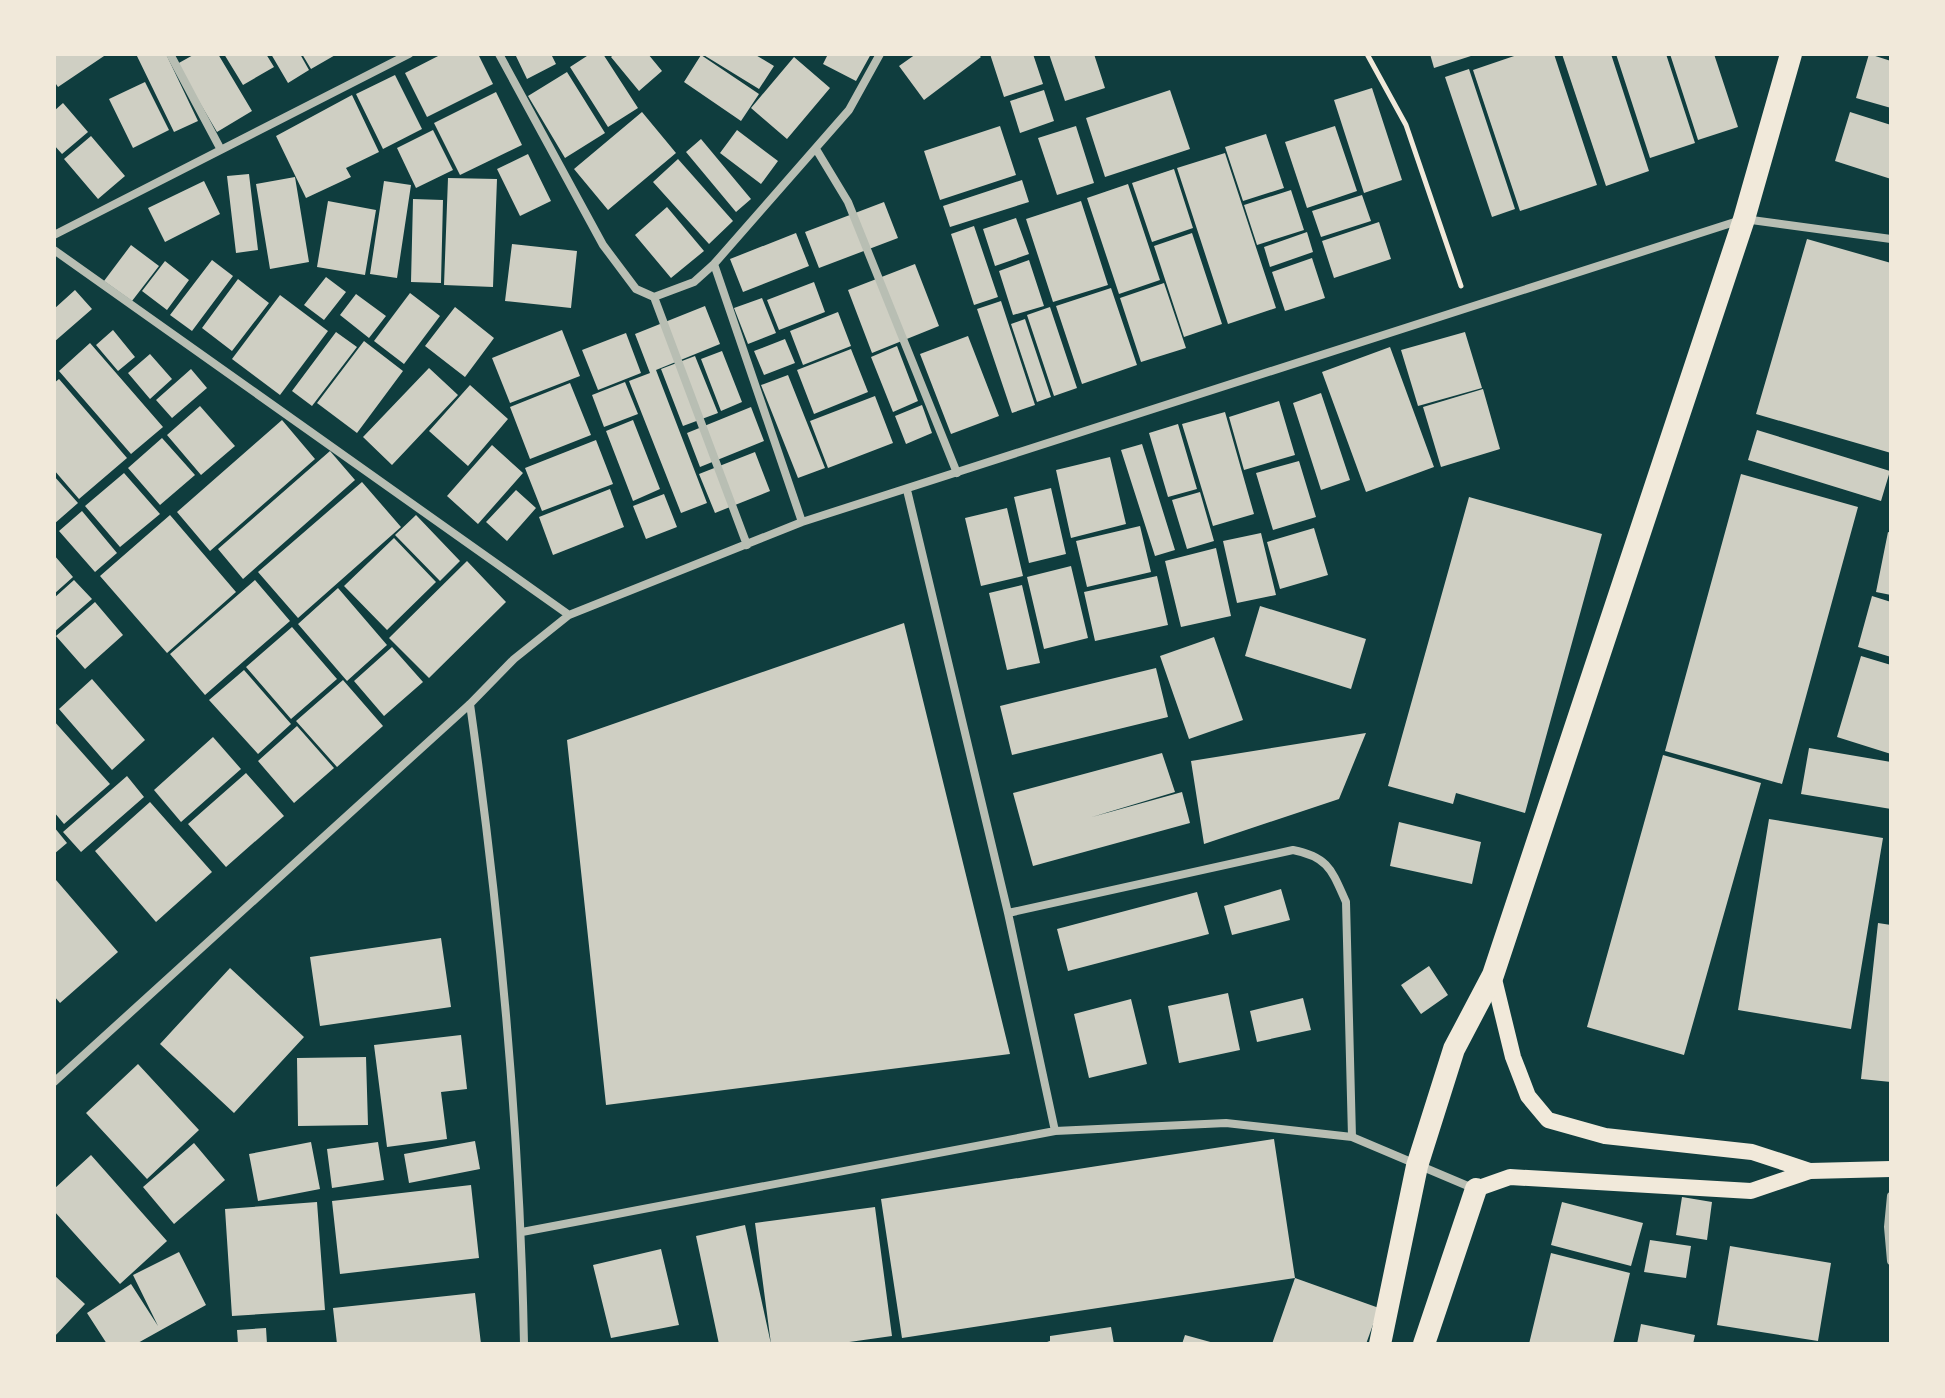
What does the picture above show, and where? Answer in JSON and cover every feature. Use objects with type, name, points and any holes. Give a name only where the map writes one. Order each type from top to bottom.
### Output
[{"type":"highway","points":[[1380,1344],[1417,1166],[1454,1049],[1493,975],[1744,219],[1791,54]]},
{"type":"highway","points":[[1424,1344],[1476,1189]]},
{"type":"main road","points":[[1493,975],[1513,1057],[1528,1096],[1548,1120],[1605,1136],[1752,1152],[1810,1171]]},
{"type":"main road","points":[[1476,1189],[1510,1177],[1751,1191],[1810,1171],[1891,1169]]},
{"type":"street","points":[[170,54],[220,148]]},
{"type":"street","points":[[54,235],[409,54]]},
{"type":"street","points":[[499,54],[603,245],[636,289],[654,297],[694,282],[714,264],[849,110],[880,54]]},
{"type":"street","points":[[816,149],[848,202],[957,473]]},
{"type":"street","points":[[54,1082],[470,704],[514,659],[569,615],[802,522],[1744,219],[1891,239]]},
{"type":"street","points":[[54,250],[569,615]]},
{"type":"street","points":[[714,264],[802,522]]},
{"type":"street","points":[[654,297],[747,545]]},
{"type":"street","points":[[907,490],[1008,913],[1055,1131]]},
{"type":"street","points":[[470,704],[492,863],[522,1232],[524,1344]]},
{"type":"street","points":[[1008,913],[1293,850],[1317,855],[1331,869],[1346,902],[1352,1137]]},
{"type":"street","points":[[522,1232],[1055,1131],[1226,1123],[1352,1137],[1476,1189]]},
{"type":"street","points":[[1891,1196],[1888,1227],[1891,1261]]},
{"type":"path","points":[[1367,54],[1406,125],[1468,307]]},
{"type":"building","points":[[54,54],[107,54],[58,87],[54,81]]},
{"type":"building","points":[[136,54],[166,54],[198,121],[174,132]]},
{"type":"building","points":[[195,54],[218,54],[252,111],[217,132],[177,64]]},
{"type":"building","points":[[224,54],[266,54],[274,67],[243,85]]},
{"type":"building","points":[[271,54],[300,54],[309,70],[288,83]]},
{"type":"building","points":[[302,54],[337,54],[311,69]]},
{"type":"building","points":[[442,54],[478,54],[493,84],[427,117],[405,73]]},
{"type":"building","points":[[515,54],[551,54],[556,64],[527,79]]},
{"type":"building","points":[[590,54],[603,54],[638,108],[608,127],[570,67]]},
{"type":"building","points":[[614,54],[648,54],[662,71],[639,91],[611,57]]},
{"type":"building","points":[[702,54],[754,54],[774,66],[759,89]]},
{"type":"building","points":[[828,54],[871,54],[856,81],[823,64]]},
{"type":"building","points":[[916,54],[978,54],[981,57],[924,100],[899,66]]},
{"type":"building","points":[[990,54],[1033,54],[1043,84],[1004,97]]},
{"type":"building","points":[[1049,54],[1094,54],[1105,88],[1065,101]]},
{"type":"building","points":[[1430,54],[1474,54],[1474,55],[1434,68]]},
{"type":"building","points":[[1520,54],[1554,54],[1597,185],[1520,211],[1473,70]]},
{"type":"building","points":[[1562,54],[1611,54],[1649,171],[1606,186]]},
{"type":"building","points":[[1616,54],[1666,54],[1695,143],[1650,158]]},
{"type":"building","points":[[1670,54],[1714,54],[1738,127],[1698,140]]},
{"type":"building","points":[[1869,54],[1891,61],[1891,108],[1856,98]]},
{"type":"building","points":[[701,55],[759,94],[741,121],[684,82]]},
{"type":"building","points":[[794,57],[830,88],[787,139],[751,108]]},
{"type":"building","points":[[1469,69],[1515,209],[1492,217],[1445,77]]},
{"type":"building","points":[[567,72],[605,133],[565,158],[528,96]]},
{"type":"building","points":[[395,75],[422,129],[383,149],[356,94]]},
{"type":"building","points":[[145,82],[169,130],[133,148],[109,99]]},
{"type":"building","points":[[1372,88],[1402,180],[1364,193],[1334,100]]},
{"type":"building","points":[[1044,90],[1054,121],[1020,133],[1010,101]]},
{"type":"building","points":[[1170,90],[1190,149],[1105,177],[1086,118]]},
{"type":"building","points":[[496,92],[522,145],[460,175],[434,123]]},
{"type":"building","points":[[352,95],[379,152],[346,168],[351,177],[306,198],[276,136]]},
{"type":"building","points":[[63,103],[88,132],[62,154],[54,145],[54,111]]},
{"type":"building","points":[[642,112],[676,153],[608,210],[574,169]]},
{"type":"building","points":[[1850,112],[1891,125],[1891,179],[1835,161]]},
{"type":"building","points":[[1000,126],[1016,175],[940,200],[924,151]]},
{"type":"building","points":[[1076,126],[1094,183],[1057,195],[1038,138]]},
{"type":"building","points":[[1335,126],[1357,191],[1307,208],[1285,142]]},
{"type":"building","points":[[433,130],[453,170],[416,188],[397,148]]},
{"type":"building","points":[[737,130],[778,161],[761,184],[720,153]]},
{"type":"building","points":[[1266,134],[1284,188],[1243,201],[1225,147]]},
{"type":"building","points":[[91,136],[125,176],[98,199],[64,159]]},
{"type":"building","points":[[701,139],[751,199],[736,212],[686,152]]},
{"type":"building","points":[[1225,153],[1276,308],[1228,324],[1177,168]]},
{"type":"building","points":[[528,154],[551,201],[520,216],[497,169]]},
{"type":"building","points":[[678,159],[733,221],[709,244],[653,182]]},
{"type":"building","points":[[1174,169],[1193,228],[1152,242],[1132,183]]},
{"type":"building","points":[[249,174],[258,250],[236,253],[227,176]]},
{"type":"building","points":[[295,177],[309,262],[270,269],[256,184]]},
{"type":"building","points":[[448,178],[497,179],[493,287],[444,285]]},
{"type":"building","points":[[1022,180],[1029,202],[950,227],[943,206]]},
{"type":"building","points":[[204,181],[220,214],[165,242],[148,208]]},
{"type":"building","points":[[384,181],[411,185],[397,278],[370,274]]},
{"type":"building","points":[[1128,184],[1160,280],[1119,294],[1087,198]]},
{"type":"building","points":[[1291,190],[1304,230],[1257,245],[1244,205]]},
{"type":"building","points":[[1362,195],[1371,221],[1321,237],[1312,211]]},
{"type":"building","points":[[413,199],[443,200],[441,283],[411,282]]},
{"type":"building","points":[[328,201],[376,210],[365,275],[317,267]]},
{"type":"building","points":[[1081,201],[1108,285],[1053,302],[1026,219]]},
{"type":"building","points":[[884,202],[898,238],[819,268],[805,232]]},
{"type":"building","points":[[667,207],[704,251],[671,278],[635,235]]},
{"type":"building","points":[[1016,218],[1029,254],[995,266],[983,229]]},
{"type":"building","points":[[1379,222],[1391,259],[1334,278],[1322,241]]},
{"type":"building","points":[[974,226],[998,297],[974,305],[951,234]]},
{"type":"building","points":[[1307,232],[1313,252],[1270,267],[1264,247]]},
{"type":"building","points":[[796,233],[809,266],[743,292],[730,259]]},
{"type":"building","points":[[1192,233],[1222,324],[1184,337],[1154,246]]},
{"type":"building","points":[[1807,239],[1891,263],[1891,453],[1756,414]]},
{"type":"building","points":[[512,244],[577,251],[571,308],[505,301]]},
{"type":"building","points":[[131,245],[159,266],[132,301],[104,281]]},
{"type":"building","points":[[1312,258],[1325,298],[1285,311],[1272,272]]},
{"type":"building","points":[[212,260],[233,276],[192,331],[170,315]]},
{"type":"building","points":[[1029,260],[1044,306],[1013,315],[999,271]]},
{"type":"building","points":[[165,261],[189,280],[167,310],[142,291]]},
{"type":"building","points":[[915,264],[939,326],[872,353],[848,290]]},
{"type":"building","points":[[326,277],[346,292],[324,320],[304,305]]},
{"type":"building","points":[[238,279],[269,303],[232,351],[202,328]]},
{"type":"building","points":[[814,282],[825,312],[779,330],[767,300]]},
{"type":"building","points":[[1164,283],[1186,348],[1141,362],[1120,298]]},
{"type":"building","points":[[1111,288],[1137,365],[1082,384],[1056,306]]},
{"type":"building","points":[[75,290],[92,309],[54,342],[54,309]]},
{"type":"building","points":[[410,293],[440,316],[404,364],[374,341]]},
{"type":"building","points":[[356,294],[386,316],[369,338],[340,315]]},
{"type":"building","points":[[280,295],[328,331],[280,395],[232,359]]},
{"type":"building","points":[[762,298],[776,333],[748,344],[734,308]]},
{"type":"building","points":[[1001,301],[1035,405],[1012,413],[977,309]]},
{"type":"building","points":[[705,306],[720,344],[656,370],[707,503],[681,513],[629,381],[650,373],[635,334]]},
{"type":"building","points":[[455,307],[494,338],[465,377],[425,346]]},
{"type":"building","points":[[1050,307],[1077,388],[1054,396],[1027,315]]},
{"type":"building","points":[[838,312],[851,346],[803,365],[790,331]]},
{"type":"building","points":[[1025,319],[1051,397],[1037,402],[1011,324]]},
{"type":"building","points":[[113,330],[135,357],[118,371],[96,345]]},
{"type":"building","points":[[562,330],[580,376],[510,403],[492,358]]},
{"type":"building","points":[[336,332],[357,347],[312,406],[292,391]]},
{"type":"building","points":[[1465,332],[1482,388],[1418,406],[1401,350]]},
{"type":"building","points":[[626,333],[641,373],[598,390],[582,350]]},
{"type":"building","points":[[968,336],[999,416],[951,434],[920,354]]},
{"type":"building","points":[[785,339],[795,363],[764,375],[754,351]]},
{"type":"building","points":[[364,341],[403,371],[357,433],[317,403]]},
{"type":"building","points":[[90,343],[163,427],[131,454],[59,371]]},
{"type":"building","points":[[897,346],[918,401],[893,412],[871,357]]},
{"type":"building","points":[[1390,347],[1434,467],[1366,492],[1322,372]]},
{"type":"building","points":[[851,349],[868,392],[814,414],[797,370]]},
{"type":"building","points":[[722,351],[742,402],[721,411],[701,359]]},
{"type":"building","points":[[150,354],[172,379],[150,399],[128,373]]},
{"type":"building","points":[[695,356],[718,413],[683,426],[661,369]]},
{"type":"building","points":[[429,368],[458,395],[392,465],[363,437]]},
{"type":"building","points":[[191,369],[207,388],[172,418],[156,400]]},
{"type":"building","points":[[788,375],[825,468],[798,478],[761,385]]},
{"type":"building","points":[[59,379],[127,458],[79,499],[54,470],[54,383]]},
{"type":"building","points":[[625,382],[638,414],[604,427],[592,395]]},
{"type":"building","points":[[570,383],[591,435],[530,459],[510,407]]},
{"type":"building","points":[[470,385],[508,419],[468,466],[429,431]]},
{"type":"building","points":[[1483,389],[1500,449],[1441,467],[1423,407]]},
{"type":"building","points":[[1321,393],[1350,480],[1321,490],[1293,403]]},
{"type":"building","points":[[875,396],[893,443],[828,468],[810,421]]},
{"type":"building","points":[[1279,401],[1295,455],[1244,470],[1229,417]]},
{"type":"building","points":[[922,405],[932,433],[906,444],[895,416]]},
{"type":"building","points":[[200,406],[235,446],[201,475],[167,435]]},
{"type":"building","points":[[751,407],[764,441],[700,467],[687,433]]},
{"type":"building","points":[[1225,412],[1254,514],[1213,526],[1182,424]]},
{"type":"building","points":[[282,420],[315,459],[210,551],[177,512]]},
{"type":"building","points":[[633,420],[660,489],[633,501],[606,431]]},
{"type":"building","points":[[1178,424],[1197,489],[1168,497],[1149,433]]},
{"type":"building","points":[[1757,430],[1890,471],[1881,501],[1748,460]]},
{"type":"building","points":[[162,438],[195,475],[160,505],[128,468]]},
{"type":"building","points":[[596,440],[613,484],[542,511],[525,468]]},
{"type":"building","points":[[1142,444],[1175,550],[1155,556],[1121,450]]},
{"type":"building","points":[[492,445],[523,473],[478,524],[447,496]]},
{"type":"building","points":[[330,451],[355,480],[243,579],[218,549]]},
{"type":"building","points":[[755,452],[770,491],[715,513],[699,474]]},
{"type":"building","points":[[1110,457],[1126,524],[1071,538],[1056,470]]},
{"type":"building","points":[[1299,461],[1316,517],[1273,530],[1256,473]]},
{"type":"building","points":[[124,473],[160,514],[120,547],[85,506]]},
{"type":"building","points":[[1741,474],[1858,507],[1782,784],[1665,751]]},
{"type":"building","points":[[54,476],[78,503],[54,524]]},
{"type":"building","points":[[362,482],[401,527],[298,618],[258,572]]},
{"type":"building","points":[[1051,488],[1066,554],[1029,563],[1014,497]]},
{"type":"building","points":[[610,489],[624,527],[553,555],[539,517]]},
{"type":"building","points":[[516,490],[536,508],[507,541],[486,522]]},
{"type":"building","points":[[1200,492],[1214,541],[1187,549],[1172,500]]},
{"type":"building","points":[[664,494],[677,527],[646,539],[633,506]]},
{"type":"building","points":[[1469,497],[1602,534],[1525,813],[1456,793],[1453,804],[1388,786]]},
{"type":"building","points":[[1007,508],[1023,576],[981,586],[965,518]]},
{"type":"building","points":[[82,511],[117,553],[95,572],[59,531]]},
{"type":"building","points":[[170,515],[236,592],[167,653],[100,576]]},
{"type":"building","points":[[416,515],[460,561],[440,581],[395,535]]},
{"type":"building","points":[[1140,526],[1151,572],[1087,587],[1076,541]]},
{"type":"building","points":[[1314,528],[1328,575],[1280,589],[1267,542]]},
{"type":"building","points":[[1888,532],[1891,533],[1891,595],[1876,592]]},
{"type":"building","points":[[1261,533],[1276,595],[1237,603],[1223,541]]},
{"type":"building","points":[[394,538],[436,582],[387,630],[344,586]]},
{"type":"building","points":[[1216,548],[1231,616],[1181,627],[1165,561]]},
{"type":"building","points":[[54,555],[73,577],[54,594]]},
{"type":"building","points":[[467,561],[506,602],[429,678],[389,638]]},
{"type":"building","points":[[1071,566],[1088,638],[1044,649],[1027,577]]},
{"type":"building","points":[[1157,576],[1168,625],[1095,641],[1084,592]]},
{"type":"building","points":[[74,580],[92,599],[54,632],[54,598]]},
{"type":"building","points":[[255,580],[290,621],[205,695],[170,654]]},
{"type":"building","points":[[1022,585],[1040,663],[1007,670],[989,593]]},
{"type":"building","points":[[338,588],[387,645],[347,681],[298,624]]},
{"type":"building","points":[[1872,596],[1891,602],[1891,657],[1858,647]]},
{"type":"building","points":[[95,602],[123,635],[85,669],[56,636]]},
{"type":"building","points":[[1260,606],[1366,639],[1351,689],[1245,656]]},
{"type":"building","points":[[904,623],[1010,1054],[606,1105],[567,740]]},
{"type":"building","points":[[292,627],[337,679],[291,719],[246,667]]},
{"type":"building","points":[[1214,637],[1243,720],[1189,739],[1160,656]]},
{"type":"building","points":[[392,647],[423,682],[384,716],[354,681]]},
{"type":"building","points":[[1861,656],[1891,665],[1891,754],[1837,737]]},
{"type":"building","points":[[1156,668],[1168,717],[1012,755],[1000,706]]},
{"type":"building","points":[[244,670],[291,724],[258,754],[209,700]]},
{"type":"building","points":[[92,679],[145,740],[112,770],[59,709]]},
{"type":"building","points":[[343,680],[383,726],[337,767],[296,721]]},
{"type":"building","points":[[54,721],[110,784],[64,824],[54,812]]},
{"type":"building","points":[[297,726],[334,768],[294,803],[258,761]]},
{"type":"building","points":[[1366,733],[1339,799],[1204,844],[1191,761]]},
{"type":"building","points":[[213,737],[241,769],[181,822],[154,790]]},
{"type":"building","points":[[1809,748],[1891,762],[1891,809],[1801,794]]},
{"type":"building","points":[[1162,753],[1175,792],[1092,817],[1182,792],[1190,823],[1033,866],[1013,793]]},
{"type":"building","points":[[1663,755],[1761,783],[1684,1055],[1587,1027]]},
{"type":"building","points":[[246,773],[284,816],[226,867],[188,824]]},
{"type":"building","points":[[127,776],[144,797],[81,852],[63,832]]},
{"type":"building","points":[[150,802],[212,872],[156,922],[95,851]]},
{"type":"building","points":[[1769,819],[1883,838],[1851,1029],[1738,1010]]},
{"type":"building","points":[[1399,822],[1481,842],[1472,884],[1390,866]]},
{"type":"building","points":[[54,827],[67,843],[54,854]]},
{"type":"building","points":[[56,880],[118,952],[60,1003],[54,996]]},
{"type":"building","points":[[1281,889],[1290,920],[1232,935],[1224,906]]},
{"type":"building","points":[[1197,892],[1209,934],[1068,971],[1057,929]]},
{"type":"building","points":[[1878,923],[1891,925],[1891,1082],[1861,1079]]},
{"type":"building","points":[[441,938],[451,1007],[320,1026],[310,957]]},
{"type":"building","points":[[1429,966],[1448,995],[1421,1014],[1401,985]]},
{"type":"building","points":[[230,968],[304,1037],[234,1113],[160,1044]]},
{"type":"building","points":[[1228,993],[1240,1050],[1179,1063],[1168,1006]]},
{"type":"building","points":[[1303,998],[1311,1030],[1257,1042],[1250,1011]]},
{"type":"building","points":[[1131,999],[1147,1064],[1089,1078],[1074,1014]]},
{"type":"building","points":[[461,1035],[467,1089],[441,1092],[447,1139],[387,1147],[374,1045]]},
{"type":"building","points":[[366,1057],[368,1125],[298,1126],[297,1058]]},
{"type":"building","points":[[138,1064],[199,1130],[147,1179],[86,1113]]},
{"type":"building","points":[[1274,1139],[1295,1278],[902,1338],[881,1199]]},
{"type":"building","points":[[475,1141],[480,1169],[409,1183],[404,1154]]},
{"type":"building","points":[[311,1142],[320,1189],[258,1201],[249,1154]]},
{"type":"building","points":[[378,1142],[384,1180],[332,1188],[327,1149]]},
{"type":"building","points":[[194,1143],[225,1180],[174,1224],[143,1187]]},
{"type":"building","points":[[91,1155],[167,1241],[120,1284],[54,1211],[54,1189]]},
{"type":"building","points":[[471,1185],[479,1258],[340,1274],[332,1201]]},
{"type":"building","points":[[1682,1197],[1712,1202],[1707,1240],[1676,1235]]},
{"type":"building","points":[[317,1202],[325,1310],[232,1316],[225,1209]]},
{"type":"building","points":[[1562,1202],[1643,1223],[1631,1266],[1551,1245]]},
{"type":"building","points":[[875,1207],[892,1336],[835,1344],[771,1344],[755,1223]]},
{"type":"building","points":[[745,1225],[771,1344],[719,1344],[696,1236]]},
{"type":"building","points":[[1650,1240],[1691,1246],[1686,1278],[1644,1272]]},
{"type":"building","points":[[1730,1246],[1831,1263],[1818,1341],[1717,1325]]},
{"type":"building","points":[[661,1249],[679,1325],[611,1338],[593,1265]]},
{"type":"building","points":[[179,1252],[206,1305],[136,1344],[107,1344],[87,1313],[131,1284],[158,1326],[133,1275]]},
{"type":"building","points":[[1551,1253],[1630,1273],[1613,1344],[1529,1344]]},
{"type":"building","points":[[54,1275],[85,1304],[54,1337]]},
{"type":"building","points":[[1295,1278],[1379,1308],[1366,1344],[1272,1344]]},
{"type":"building","points":[[475,1293],[481,1344],[337,1344],[333,1308]]},
{"type":"building","points":[[1641,1324],[1695,1335],[1693,1344],[1637,1344]]},
{"type":"building","points":[[1111,1327],[1114,1344],[1041,1344],[1050,1341],[1050,1336]]},
{"type":"building","points":[[266,1328],[267,1344],[238,1344],[237,1330]]},
{"type":"building","points":[[1185,1335],[1214,1343],[1214,1344],[1182,1344]]}]
